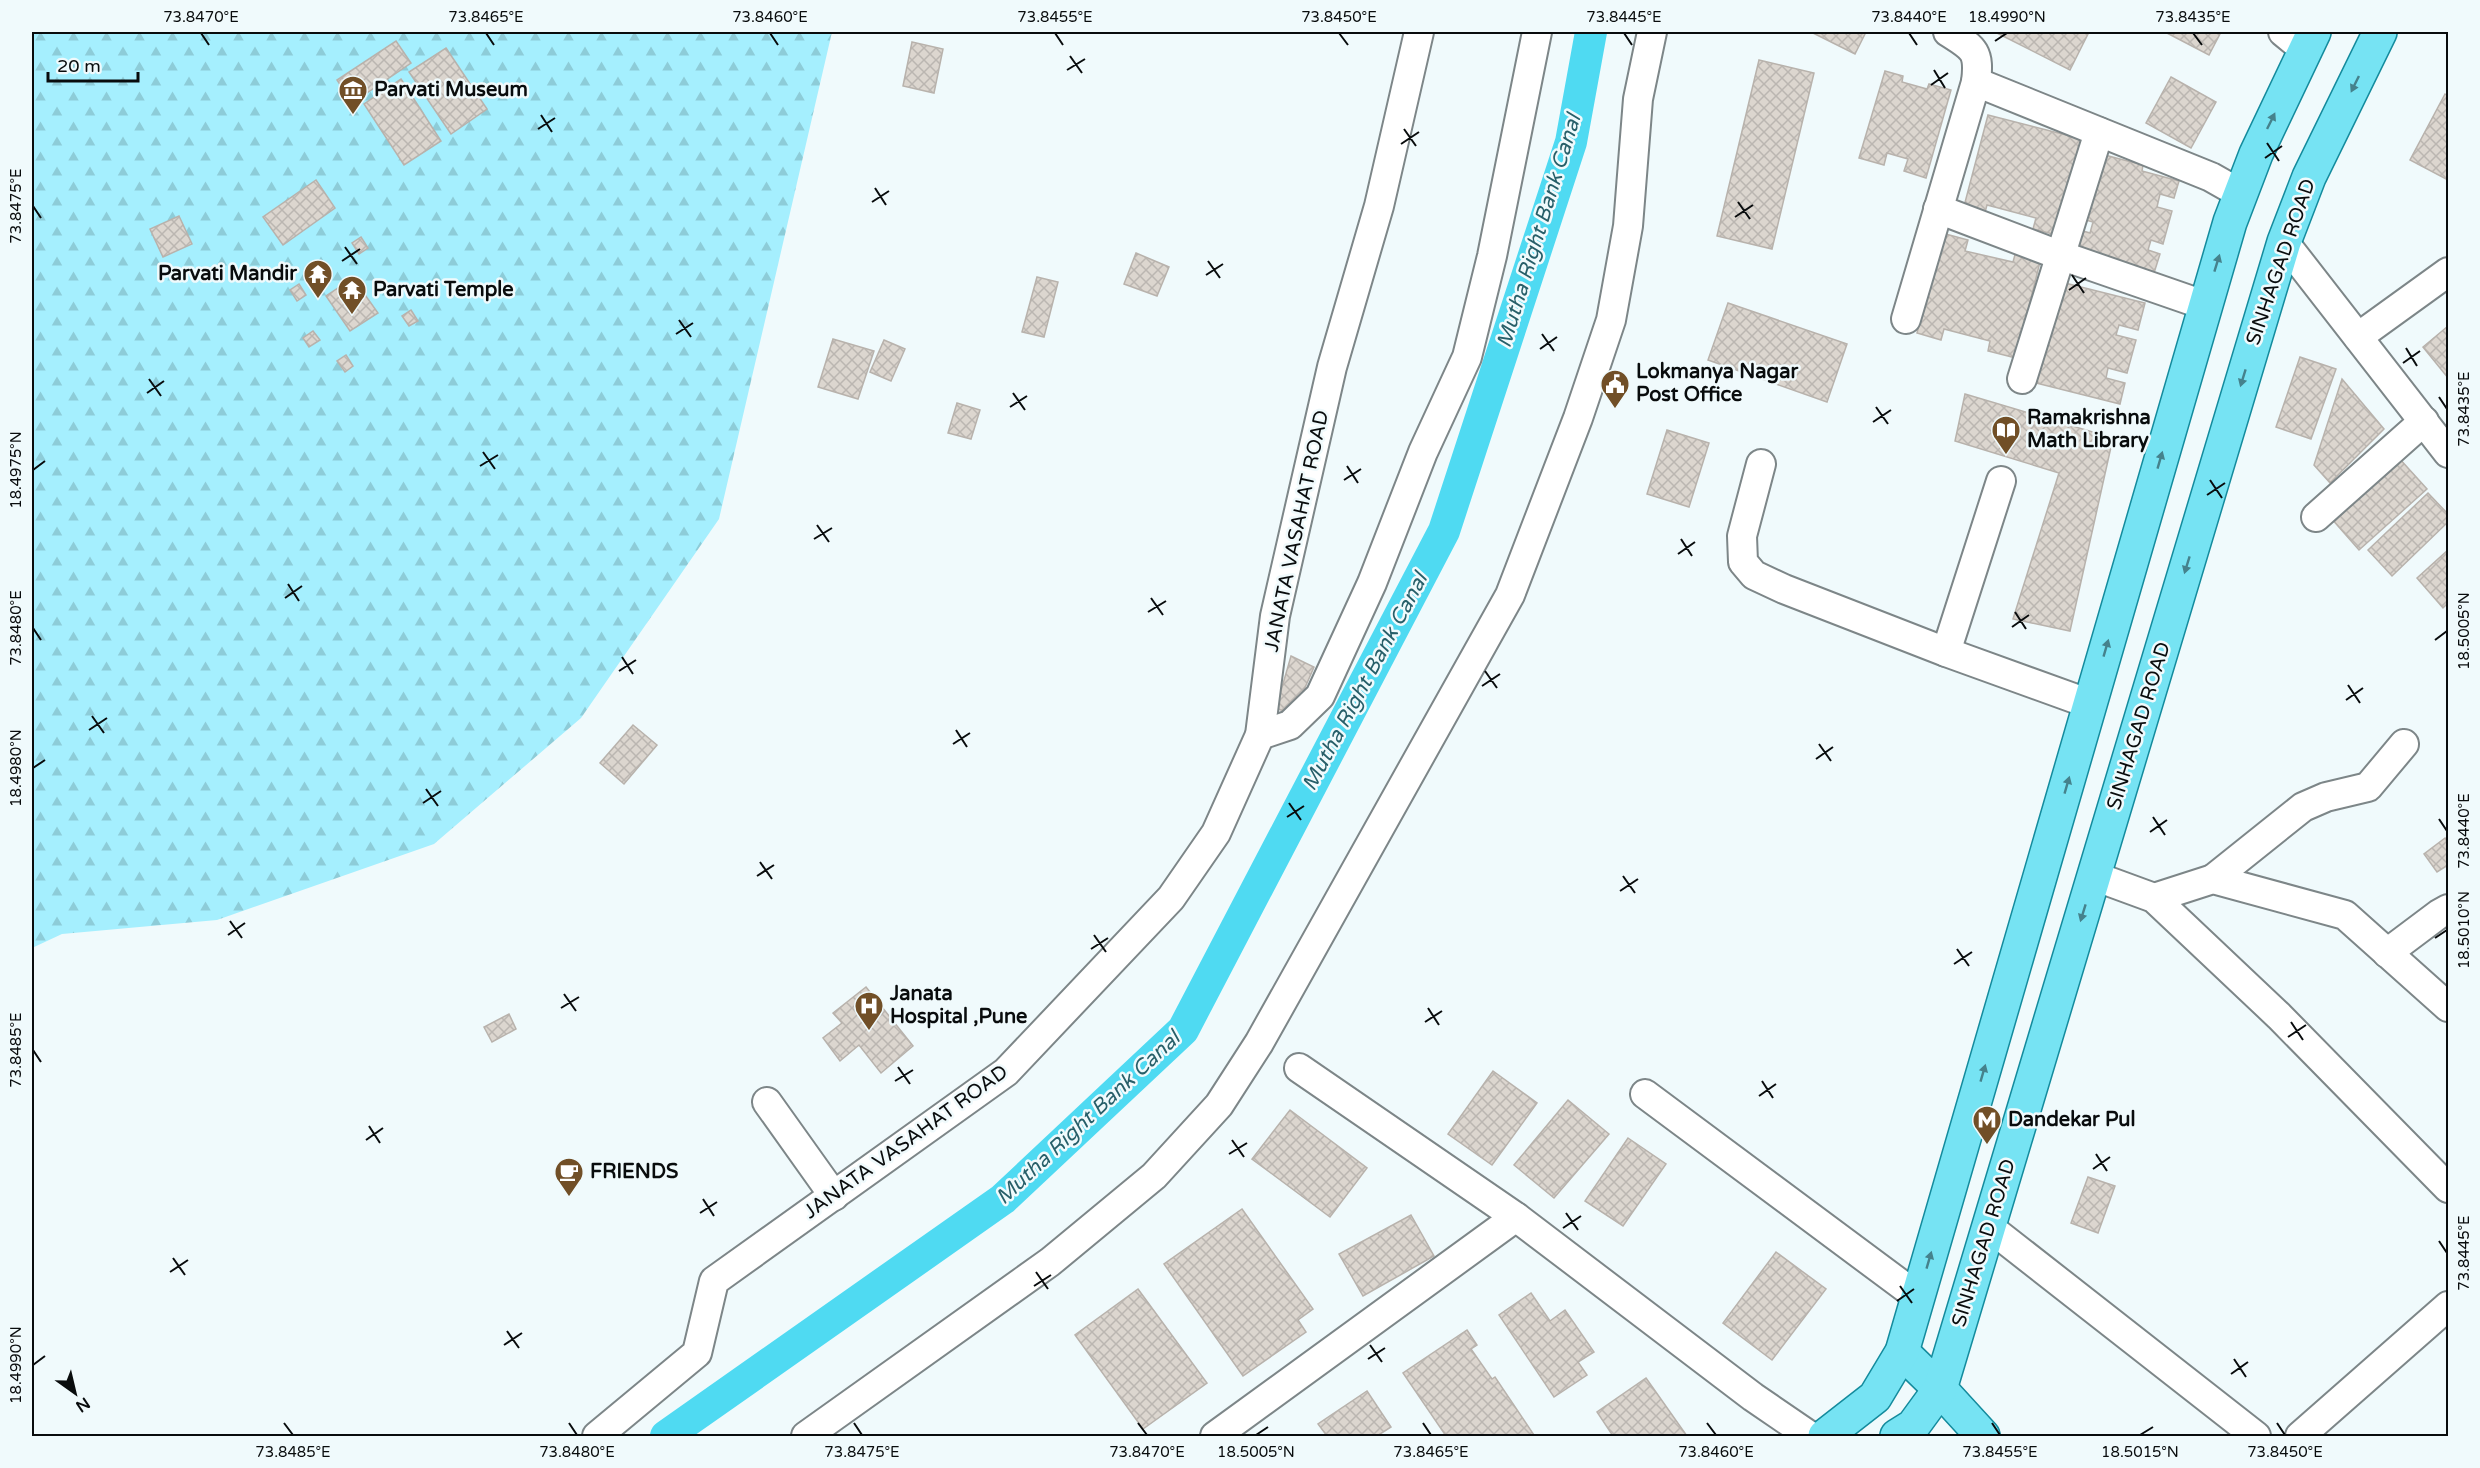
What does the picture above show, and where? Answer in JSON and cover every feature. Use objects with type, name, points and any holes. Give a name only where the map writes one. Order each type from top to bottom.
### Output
[{"type":"main road","name":"SINHAGAD ROAD","points":[[1911,1433],[1940,1389],[2284,242],[2309,177],[2380,32]]},
{"type":"main road","points":[[1824,1437],[1876,1394],[1902,1352],[2204,304],[2230,222],[2301,38]]},
{"type":"main road","points":[[2058,815],[2109,827]]},
{"type":"main road","points":[[1902,1352],[1940,1389],[1983,1437]]},
{"type":"main road","points":[[1876,1394],[1911,1433]]},
{"type":"street","name":"JANATA VASAHAT ROAD","points":[[597,1437],[697,1353],[714,1281],[1006,1072],[1171,898],[1216,833],[1260,735],[1275,616],[1332,367],[1379,206],[1419,32]]},
{"type":"street","points":[[1260,735],[1290,725],[1320,696],[1372,583],[1423,452],[1467,357],[1492,256],[1537,32]]},
{"type":"street","points":[[806,1437],[1050,1262],[1154,1176],[1219,1105],[1259,1043],[1510,595],[1578,418],[1611,320],[1628,226],[1638,99],[1652,32]]},
{"type":"street","points":[[1906,319],[1976,82],[1978,61],[1969,46],[1948,32]]},
{"type":"street","points":[[1976,82],[2211,177],[2241,194]]},
{"type":"street","points":[[2022,379],[2099,132]]},
{"type":"street","points":[[1938,209],[2061,256],[2204,304]]},
{"type":"street","points":[[2284,242],[2448,453]]},
{"type":"street","points":[[2358,337],[2448,272]]},
{"type":"street","points":[[2316,517],[2424,421]]},
{"type":"street","points":[[1761,464],[1742,536],[1743,562],[1754,575],[1784,589],[1946,652],[2090,704]]},
{"type":"street","points":[[1946,652],[2001,481]]},
{"type":"street","points":[[2154,898],[2213,879],[2303,807],[2326,797],[2368,787],[2404,744]]},
{"type":"street","points":[[2094,876],[2154,898],[2279,1016],[2448,1188]]},
{"type":"street","points":[[2213,879],[2345,915],[2448,1007]]},
{"type":"street","points":[[2387,953],[2448,909]]},
{"type":"street","points":[[1299,1068],[1516,1217],[1809,1437]]},
{"type":"street","points":[[1645,1094],[1918,1297]]},
{"type":"street","points":[[767,1102],[834,1196]]},
{"type":"street","points":[[1215,1437],[1516,1217]]},
{"type":"street","points":[[1989,1227],[2256,1437]]},
{"type":"street","points":[[2300,1437],[2448,1306]]},
{"type":"green space","points":[[32,32],[832,32],[719,519],[581,718],[434,844],[217,920],[62,934],[32,948]]},
{"type":"building","points":[[1811,32],[1866,32],[1855,54]]},
{"type":"building","points":[[1995,32],[2089,32],[2070,70]]},
{"type":"building","points":[[2165,32],[2221,32],[2209,55]]},
{"type":"building","points":[[396,41],[411,63],[352,103],[337,80]]},
{"type":"building","points":[[912,42],[943,49],[934,93],[903,86]]},
{"type":"building","points":[[446,48],[487,109],[451,134],[409,72]]},
{"type":"building","points":[[1759,60],[1814,73],[1772,249],[1717,236]]},
{"type":"building","points":[[1885,71],[1903,76],[1902,82],[1927,89],[1929,84],[1951,90],[1926,178],[1904,171],[1908,159],[1887,153],[1884,165],[1859,158]]},
{"type":"building","points":[[2171,77],[2216,102],[2191,148],[2146,123]]},
{"type":"building","points":[[401,79],[441,141],[404,165],[364,104]]},
{"type":"building","points":[[2445,94],[2448,96],[2448,180],[2410,160]]},
{"type":"building","points":[[1988,115],[2082,139],[2057,235],[2033,229],[2036,218],[1987,205],[1984,216],[1963,210]]},
{"type":"building","points":[[2101,154],[2143,165],[2142,171],[2179,181],[2174,198],[2160,194],[2157,207],[2172,211],[2163,244],[2151,240],[2148,250],[2160,254],[2154,273],[2070,250],[2076,229],[2090,233],[2093,222],[2082,219]]},
{"type":"building","points":[[316,180],[335,208],[283,245],[263,217]]},
{"type":"building","points":[[179,216],[192,244],[163,257],[150,229]]},
{"type":"building","points":[[1942,233],[1968,240],[1965,251],[2013,262],[2016,251],[2041,258],[2016,358],[1988,351],[1990,341],[1944,329],[1941,340],[1917,333]]},
{"type":"building","points":[[361,237],[368,248],[359,254],[352,243]]},
{"type":"building","points":[[1136,253],[1169,267],[1157,296],[1124,284]]},
{"type":"building","points":[[1037,277],[1058,282],[1044,337],[1022,332]]},
{"type":"building","points":[[353,278],[378,313],[350,331],[326,296]]},
{"type":"building","points":[[2057,281],[2145,303],[2138,330],[2119,325],[2116,335],[2136,340],[2127,373],[2108,368],[2106,378],[2125,383],[2120,404],[2032,382]]},
{"type":"building","points":[[299,284],[306,295],[297,301],[290,290]]},
{"type":"building","points":[[1728,303],[1847,344],[1827,402],[1708,360]]},
{"type":"building","points":[[411,310],[418,321],[409,326],[402,316]]},
{"type":"building","points":[[2448,326],[2448,378],[2423,347]]},
{"type":"building","points":[[313,331],[320,340],[309,347],[303,338]]},
{"type":"building","points":[[833,339],[874,351],[858,399],[818,387]]},
{"type":"building","points":[[884,340],[905,349],[891,381],[870,372]]},
{"type":"building","points":[[346,355],[353,366],[345,372],[337,361]]},
{"type":"building","points":[[2300,357],[2336,369],[2311,439],[2276,427]]},
{"type":"building","points":[[2342,379],[2384,429],[2330,483],[2314,465]]},
{"type":"building","points":[[1965,394],[2113,438],[2070,631],[2013,619],[2059,473],[1955,441]]},
{"type":"building","points":[[957,403],[980,410],[971,439],[948,433]]},
{"type":"building","points":[[1667,430],[1709,443],[1689,507],[1647,494]]},
{"type":"building","points":[[2398,457],[2427,489],[2359,550],[2331,518]]},
{"type":"building","points":[[2428,493],[2448,514],[2448,522],[2392,576],[2368,550]]},
{"type":"building","points":[[2448,550],[2448,603],[2443,608],[2417,578]]},
{"type":"building","points":[[1291,656],[1314,667],[1293,715],[1276,708]]},
{"type":"building","points":[[633,725],[657,745],[624,784],[600,763]]},
{"type":"building","points":[[2445,838],[2448,843],[2448,865],[2437,872],[2424,854]]},
{"type":"building","points":[[866,987],[913,1046],[881,1073],[859,1045],[840,1061],[823,1038],[842,1023],[833,1013]]},
{"type":"building","points":[[509,1014],[516,1029],[492,1042],[484,1027]]},
{"type":"building","points":[[1493,1071],[1537,1103],[1492,1165],[1448,1134]]},
{"type":"building","points":[[1568,1100],[1609,1134],[1554,1198],[1514,1165]]},
{"type":"building","points":[[1290,1110],[1367,1168],[1330,1217],[1252,1159]]},
{"type":"building","points":[[1628,1138],[1666,1164],[1623,1226],[1585,1201]]},
{"type":"building","points":[[2088,1177],[2115,1186],[2098,1233],[2071,1223]]},
{"type":"building","points":[[1242,1209],[1313,1309],[1298,1320],[1306,1332],[1243,1376],[1164,1264]]},
{"type":"building","points":[[1411,1215],[1434,1256],[1363,1296],[1339,1254]]},
{"type":"building","points":[[1776,1252],[1826,1289],[1772,1360],[1723,1323]]},
{"type":"building","points":[[1138,1289],[1207,1383],[1143,1429],[1075,1335]]},
{"type":"building","points":[[1531,1293],[1550,1321],[1565,1310],[1594,1352],[1578,1362],[1587,1375],[1554,1397],[1499,1315]]},
{"type":"building","points":[[1467,1330],[1477,1345],[1471,1349],[1492,1379],[1495,1377],[1534,1435],[1446,1436],[1403,1373]]},
{"type":"building","points":[[1646,1378],[1687,1436],[1613,1436],[1597,1412]]},
{"type":"building","points":[[1367,1391],[1391,1427],[1377,1436],[1327,1436],[1318,1424]]},
{"type":"waterway","name":"Mutha Right Bank Canal","points":[[666,1436],[1003,1199],[1183,1030],[1444,531],[1571,142],[1591,32]]},
{"type":"place","name":"Parvati Museum","points":[[353,116]]},
{"type":"place","name":"Parvati Mandir","points":[[318,300]]},
{"type":"place","name":"Parvati Temple","points":[[352,316]]},
{"type":"place","name":"Lokmanya Nagar Post Office","points":[[1615,410]]},
{"type":"place","name":"Ramakrishna Math Library","points":[[2006,456]]},
{"type":"place","name":"Janata Hospital ,Pune","points":[[869,1032]]},
{"type":"place","name":"Dandekar Pul","points":[[1987,1146]]},
{"type":"place","name":"FRIENDS","points":[[569,1198]]}]
